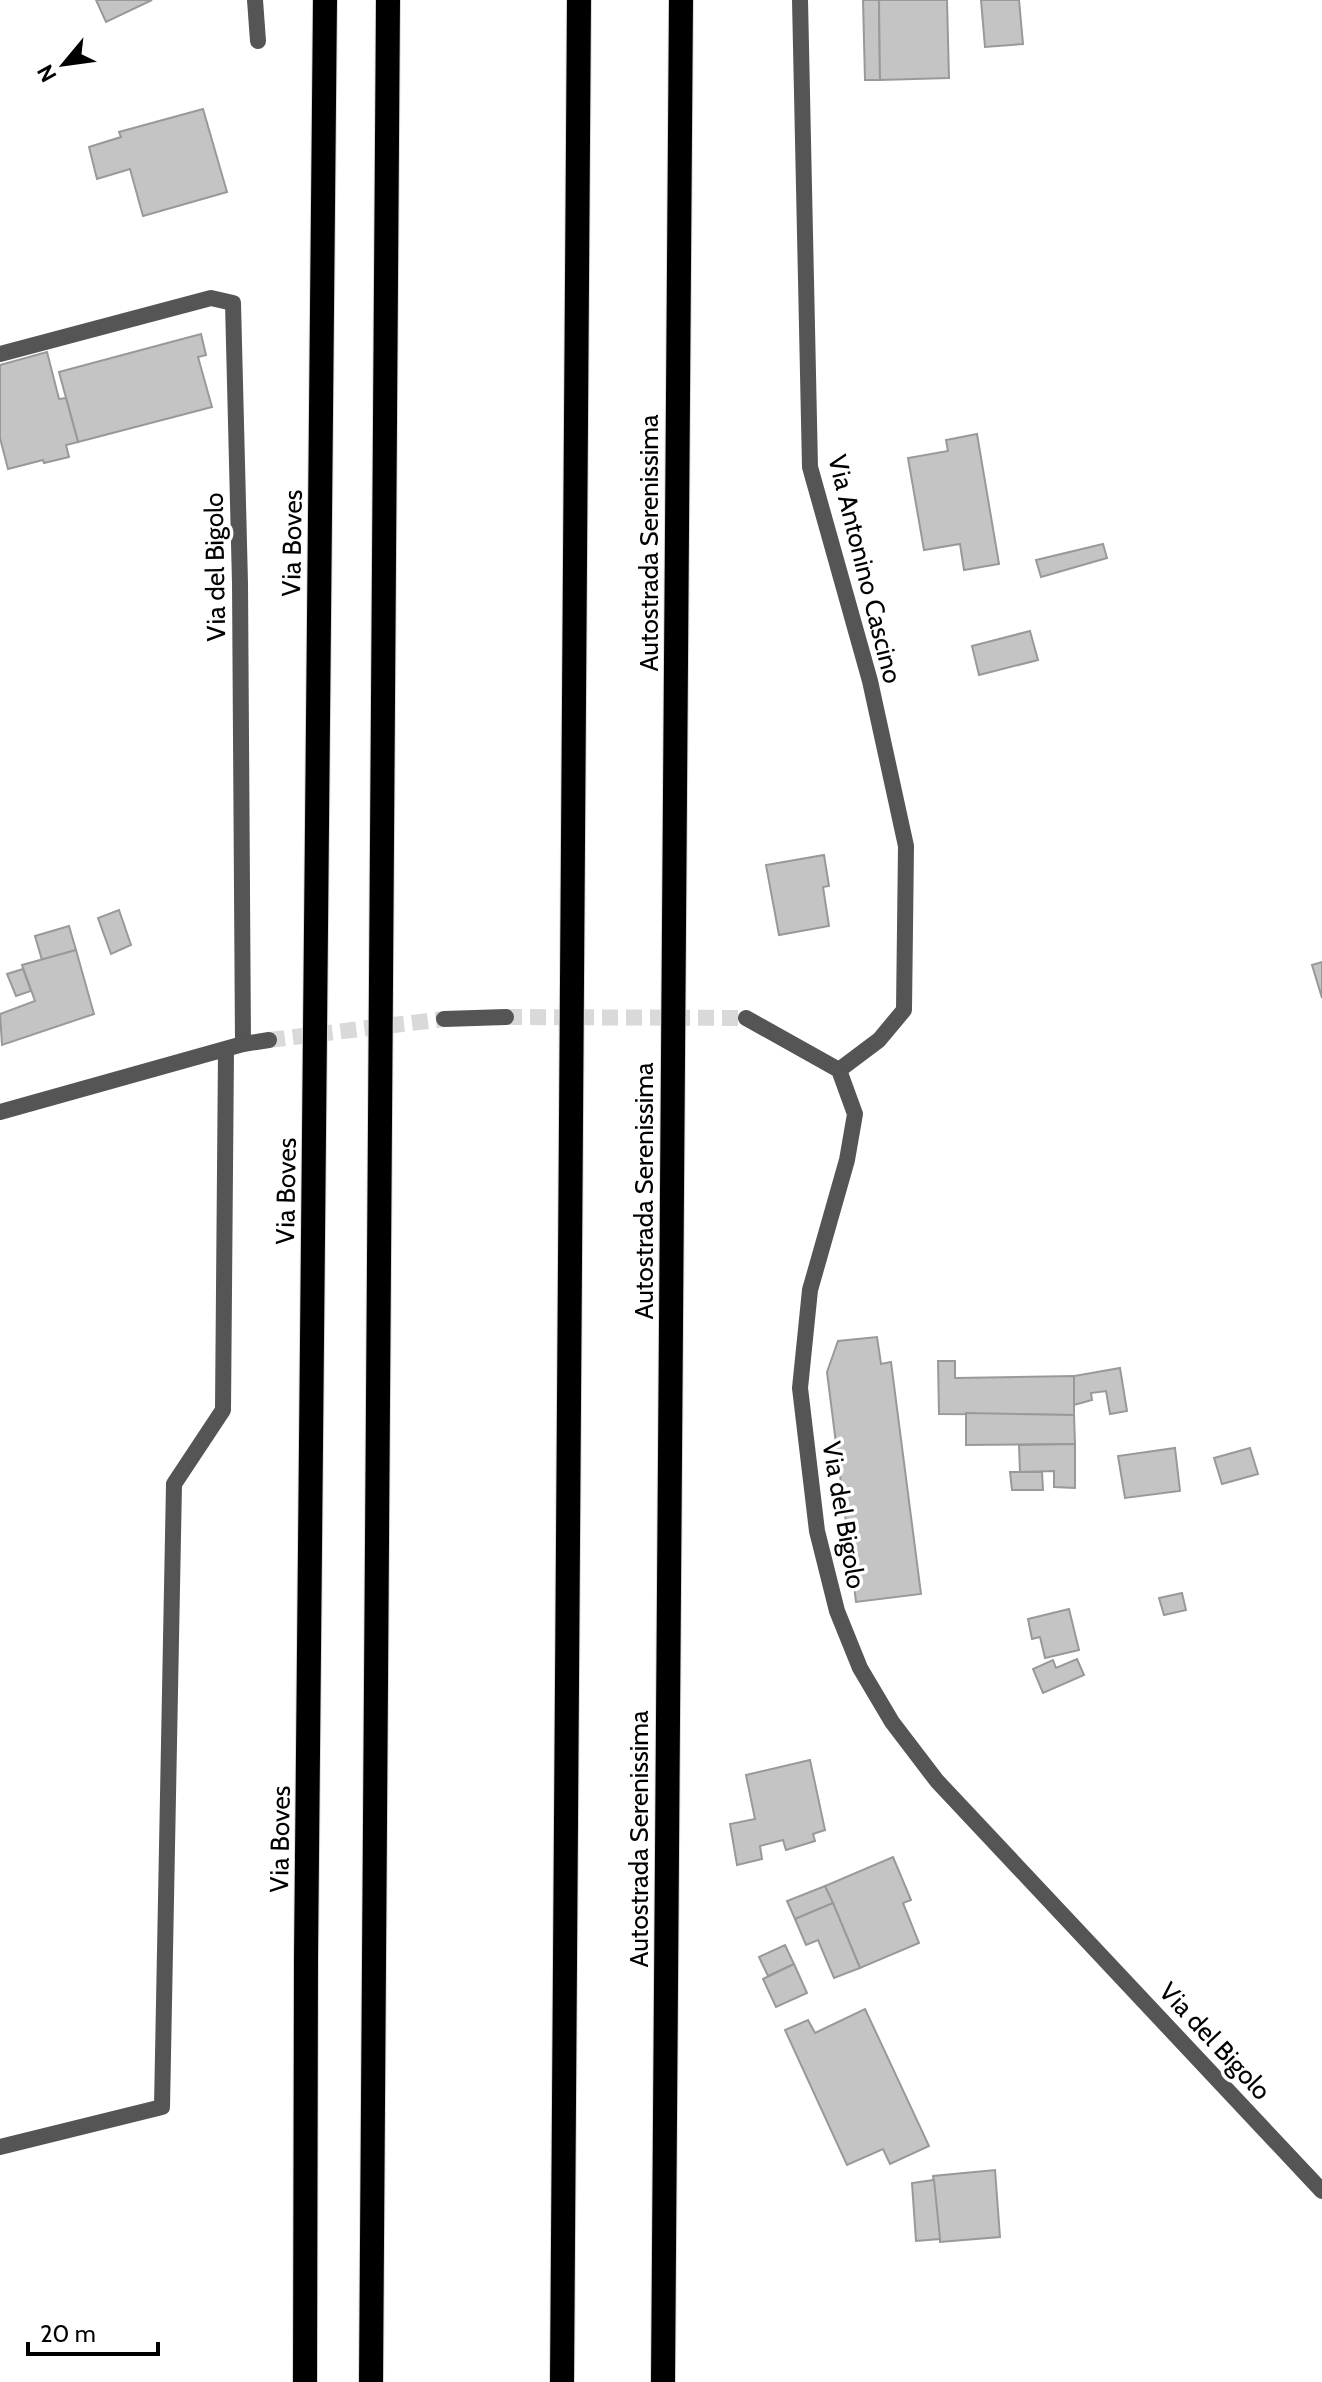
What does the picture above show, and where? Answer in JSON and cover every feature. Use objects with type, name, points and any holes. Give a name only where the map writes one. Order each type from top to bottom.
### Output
[{"type":"highway","name":"Via Boves","points":[[305,2382],[306,1959],[325,0]]},
{"type":"highway","points":[[371,2382],[388,0]]},
{"type":"highway","points":[[562,2382],[579,0]]},
{"type":"highway","name":"Autostrada Serenissima","points":[[663,2382],[681,0]]},
{"type":"street","points":[[255,0],[258,41]]},
{"type":"street","name":"Via Antonino Cascino","points":[[800,0],[810,467],[870,681],[906,846],[904,1010],[879,1040],[839,1070]]},
{"type":"street","name":"Via del Bigolo","points":[[0,354],[211,298],[233,303],[240,583],[243,1044]]},
{"type":"street","points":[[444,1019],[506,1017]]},
{"type":"street","points":[[746,1018],[839,1070]]},
{"type":"street","points":[[0,1112],[243,1044],[269,1040]]},
{"type":"street","points":[[0,2147],[162,2107],[174,1484],[223,1410],[226,1050]]},
{"type":"street","name":"Via del Bigolo","points":[[839,1070],[855,1114],[847,1160],[810,1290],[800,1388],[817,1531],[837,1611],[860,1668],[892,1722],[937,1781],[1322,2191]]},
{"type":"building","points":[[96,0],[152,0],[106,22]]},
{"type":"building","points":[[863,0],[879,0],[880,80],[865,80]]},
{"type":"building","points":[[879,0],[947,0],[949,78],[880,80]]},
{"type":"building","points":[[981,0],[1019,0],[1023,44],[985,47]]},
{"type":"building","points":[[203,109],[227,192],[143,216],[130,169],[97,179],[89,147],[121,137],[119,132]]},
{"type":"building","points":[[201,334],[206,355],[198,357],[212,407],[78,442],[59,372]]},
{"type":"building","points":[[47,352],[59,399],[66,398],[78,442],[66,445],[69,457],[8,469],[0,438],[0,365]]},
{"type":"building","points":[[977,434],[999,564],[964,570],[960,544],[924,550],[908,458],[948,451],[946,440]]},
{"type":"building","points":[[1103,544],[1107,558],[1041,577],[1036,560]]},
{"type":"building","points":[[1030,631],[1038,660],[979,675],[972,646]]},
{"type":"building","points":[[824,855],[829,886],[823,887],[829,926],[779,935],[766,865]]},
{"type":"building","points":[[119,910],[131,945],[111,954],[98,918]]},
{"type":"building","points":[[69,926],[76,950],[42,960],[35,936]]},
{"type":"building","points":[[76,950],[94,1014],[2,1045],[0,1014],[35,1001],[22,965]]},
{"type":"building","points":[[1322,962],[1322,998],[1312,965]]},
{"type":"building","points":[[23,969],[31,991],[16,996],[7,974]]},
{"type":"building","points":[[877,1337],[881,1364],[891,1362],[921,1594],[856,1602],[827,1372],[838,1341]]},
{"type":"building","points":[[938,1361],[955,1361],[955,1378],[1074,1376],[1074,1415],[939,1414]]},
{"type":"building","points":[[1120,1368],[1127,1411],[1110,1414],[1106,1391],[1091,1393],[1092,1400],[1074,1405],[1074,1376]]},
{"type":"building","points":[[966,1413],[1074,1415],[1075,1444],[966,1445]]},
{"type":"building","points":[[1075,1444],[1075,1488],[1054,1487],[1054,1471],[1020,1472],[1019,1445]]},
{"type":"building","points":[[1175,1448],[1180,1491],[1125,1498],[1118,1456]]},
{"type":"building","points":[[1250,1448],[1258,1474],[1222,1484],[1214,1458]]},
{"type":"building","points":[[1010,1472],[1042,1472],[1043,1490],[1012,1490]]},
{"type":"building","points":[[1182,1593],[1186,1610],[1164,1615],[1159,1598]]},
{"type":"building","points":[[1069,1609],[1079,1650],[1045,1658],[1040,1637],[1032,1639],[1028,1619]]},
{"type":"building","points":[[1077,1659],[1084,1675],[1043,1693],[1033,1669],[1053,1660],[1056,1668]]},
{"type":"building","points":[[810,1760],[825,1830],[813,1834],[815,1841],[786,1850],[783,1840],[760,1846],[762,1859],[737,1865],[730,1824],[755,1819],[746,1775]]},
{"type":"building","points":[[893,1857],[911,1900],[903,1903],[919,1943],[860,1968],[825,1886]]},
{"type":"building","points":[[825,1886],[833,1903],[795,1919],[787,1901]]},
{"type":"building","points":[[833,1903],[860,1968],[834,1978],[818,1940],[806,1945],[795,1919]]},
{"type":"building","points":[[785,1945],[794,1964],[768,1976],[759,1957]]},
{"type":"building","points":[[794,1964],[807,1993],[776,2007],[763,1979]]},
{"type":"building","points":[[865,2009],[929,2146],[890,2164],[883,2149],[847,2165],[785,2030],[808,2020],[815,2033]]},
{"type":"building","points":[[995,2170],[1000,2237],[940,2242],[933,2176]]},
{"type":"building","points":[[934,2180],[940,2239],[916,2241],[912,2183]]},
{"type":"tunnel","points":[[506,1017],[746,1018]]},
{"type":"tunnel","points":[[269,1040],[444,1019]]}]
